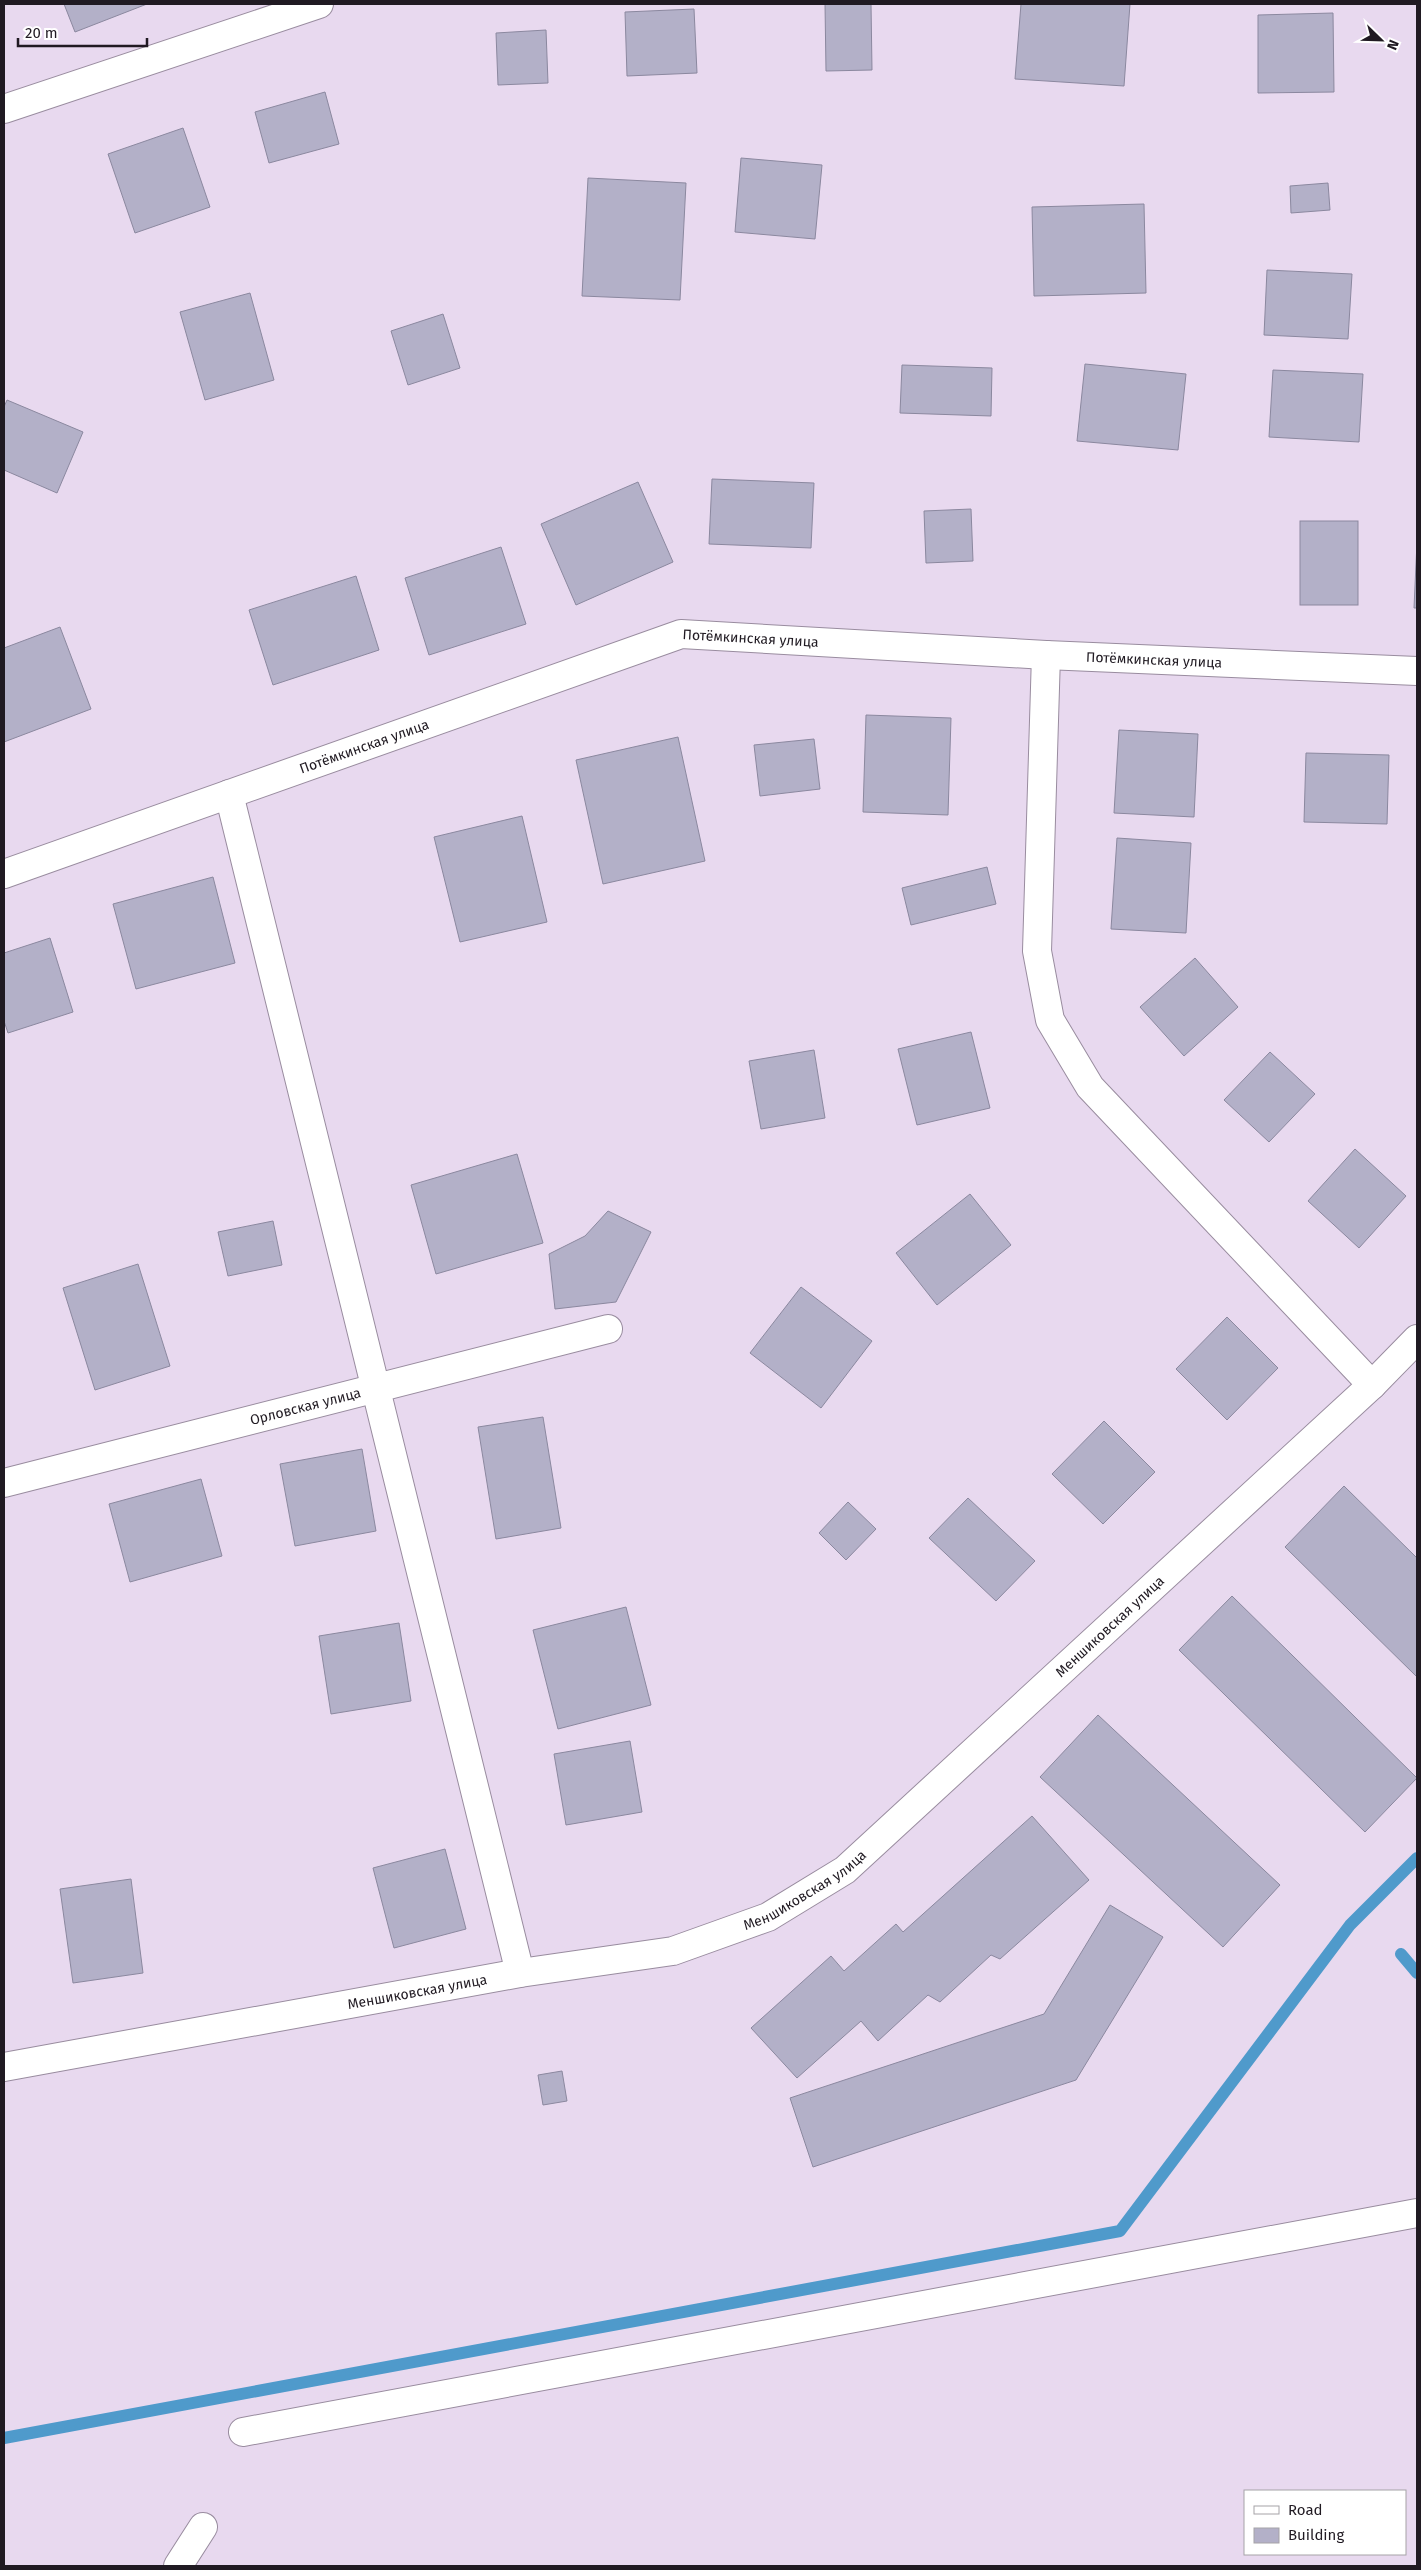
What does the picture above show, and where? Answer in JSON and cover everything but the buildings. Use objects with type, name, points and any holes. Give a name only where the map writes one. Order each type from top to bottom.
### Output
[{"type":"street","points":[[4,109],[319,4]]},
{"type":"street","name":"Потёмкинская улица","points":[[4,874],[681,634],[1046,655],[1417,671]]},
{"type":"street","points":[[1046,655],[1037,951],[1050,1020],[1090,1087],[1372,1385]]},
{"type":"street","points":[[229,794],[520,1974]]},
{"type":"street","name":"Орловская улица","points":[[4,1483],[608,1329]]},
{"type":"street","name":"Меншиковская улица","points":[[4,2067],[520,1974],[673,1950],[768,1917],[845,1870],[1372,1385],[1417,1339]]},
{"type":"street","points":[[243,2432],[1417,2213]]},
{"type":"street","points":[[178,2566],[203,2527]]},
{"type":"waterway","points":[[4,2438],[1120,2231],[1350,1925],[1417,1858]]},
{"type":"waterway","points":[[1401,1954],[1417,1973]]}]
